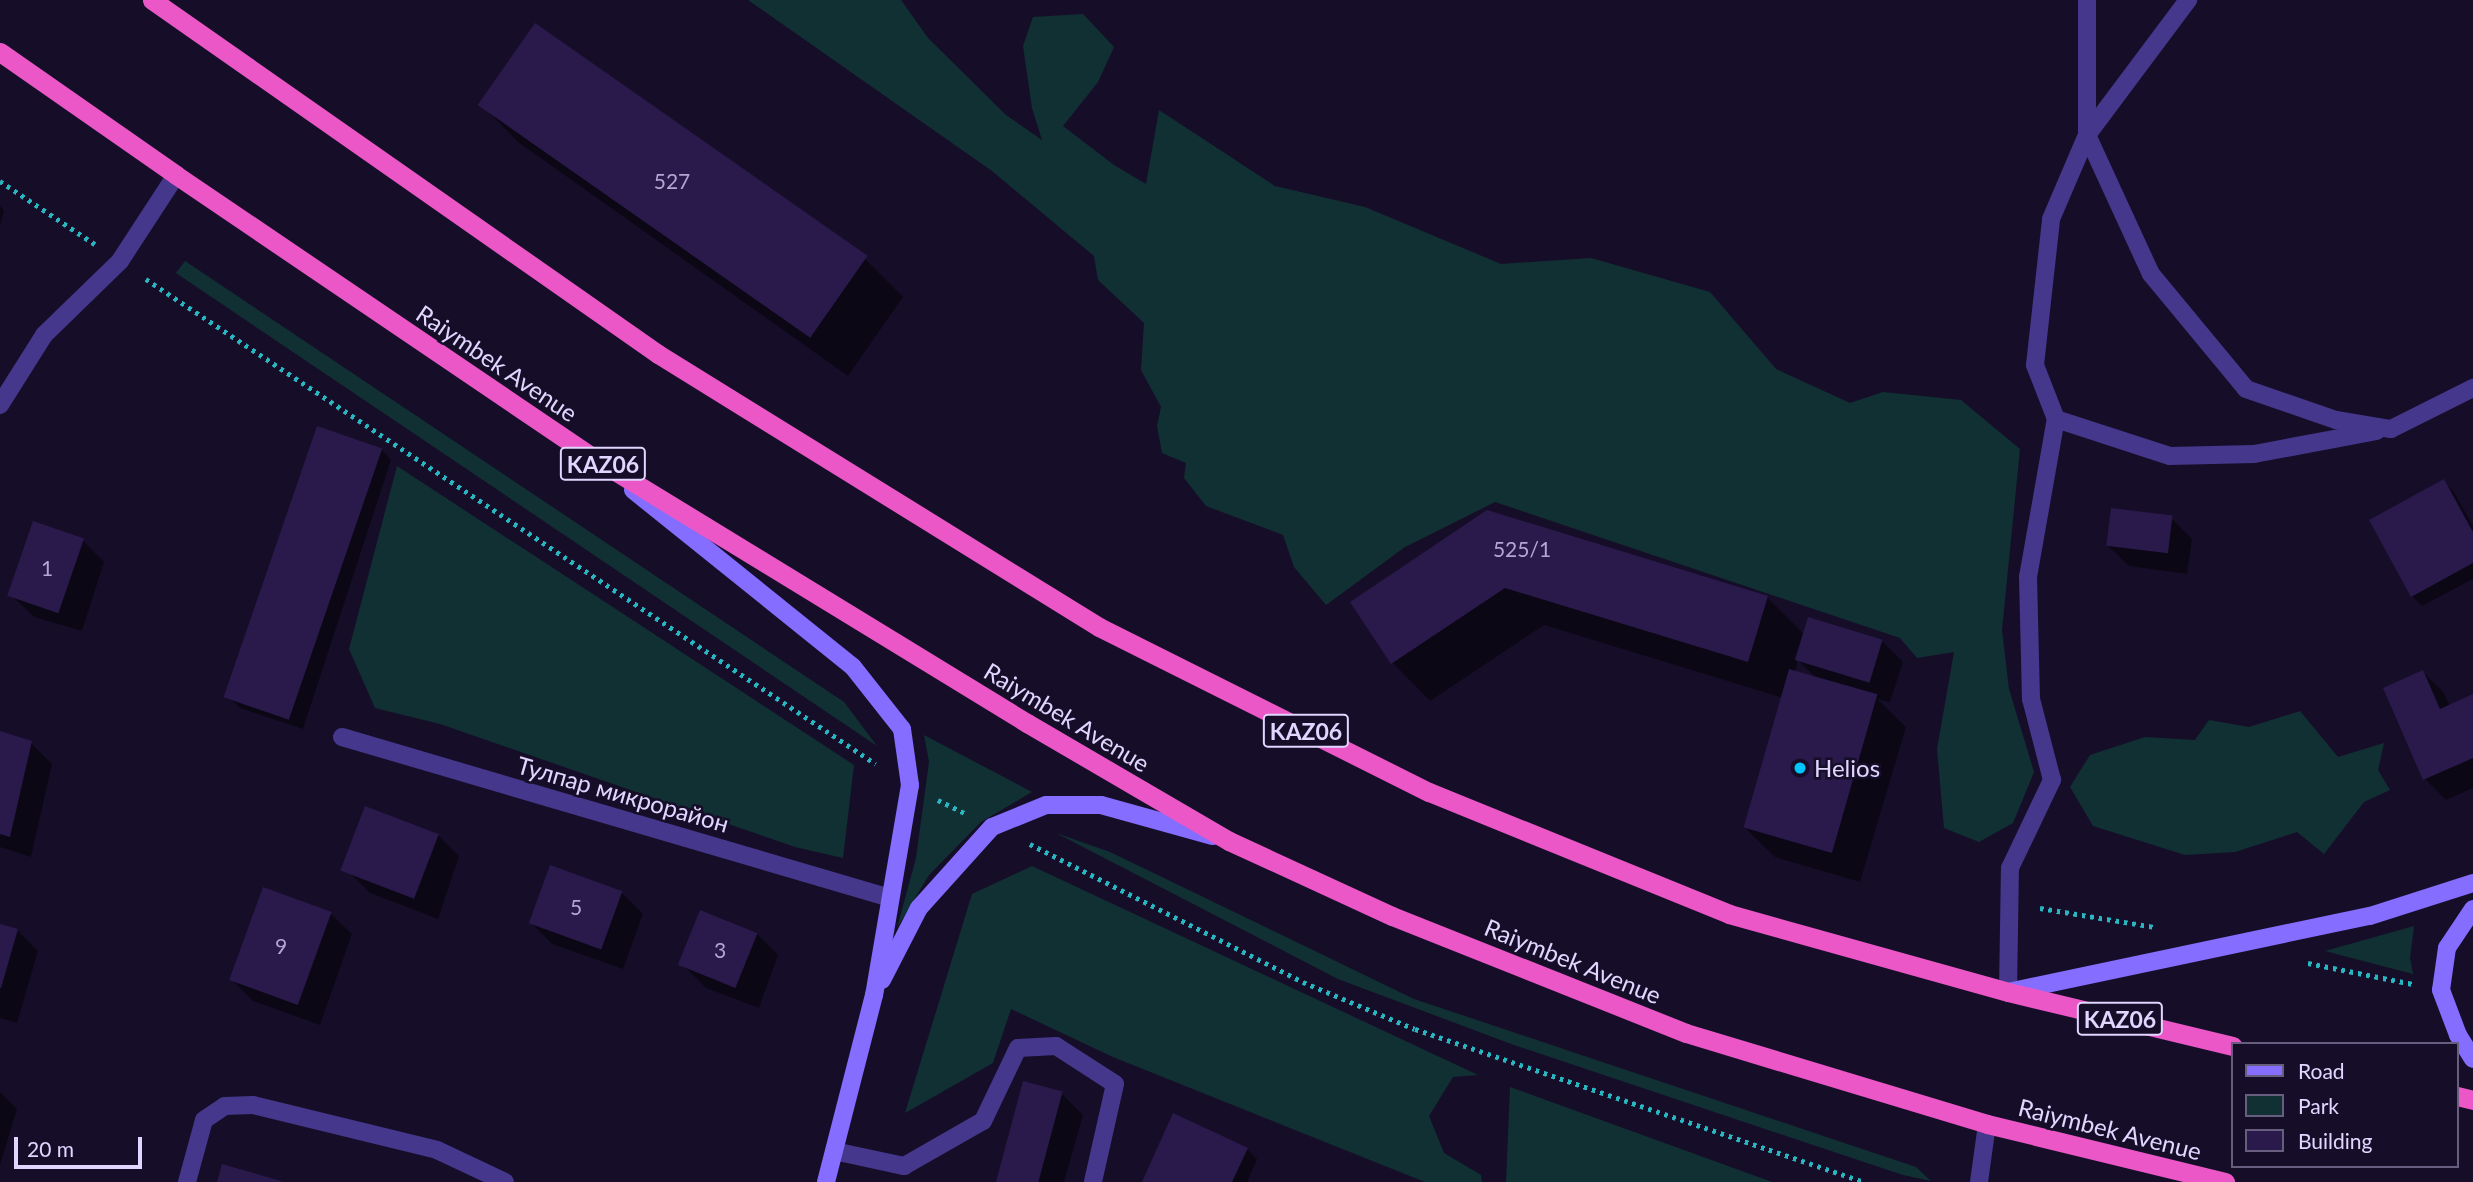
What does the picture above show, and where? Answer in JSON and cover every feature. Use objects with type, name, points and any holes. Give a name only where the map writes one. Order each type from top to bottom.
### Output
[{"type":"highway","name":"KАZ06","points":[[152,0],[659,355],[1099,627],[1429,792],[1729,914],[2008,992],[2232,1046]]},
{"type":"highway","name":"Raiymbek Avenue","points":[[0,52],[176,175],[592,457],[1027,723],[1229,841],[1392,916],[1686,1033],[1987,1124],[2225,1182]]},
{"type":"main road","points":[[592,457],[853,667],[902,729],[911,785],[874,995],[826,1182]]},
{"type":"main road","points":[[874,995],[919,908],[992,827],[1046,805],[1101,806],[1229,841]]},
{"type":"main road","points":[[2008,992],[2370,916],[2473,883]]},
{"type":"main road","points":[[2473,909],[2447,947],[2441,990],[2458,1035],[2473,1059]]},
{"type":"street","points":[[2087,0],[2087,135],[2151,274],[2246,389],[2336,420],[2391,429]]},
{"type":"street","points":[[2008,992],[2010,868],[2052,780],[2032,699],[2028,577],[2056,419],[2035,365],[2035,344],[2051,219],[2087,135],[2188,0]]},
{"type":"street","points":[[0,405],[44,335],[120,261],[176,175]]},
{"type":"street","points":[[2056,419],[2170,456],[2254,454],[2391,429],[2473,388]]},
{"type":"street","name":"Тулпар микрорайон","points":[[342,737],[890,898]]},
{"type":"street","points":[[834,1150],[904,1166],[983,1121],[1018,1048],[1056,1046],[1115,1084],[1093,1182]]},
{"type":"street","points":[[187,1182],[204,1120],[225,1106],[253,1104],[437,1150],[505,1182]]},
{"type":"street","points":[[1979,1182],[1987,1124]]},
{"type":"path","points":[[2010,902],[2084,918],[2166,929]]},
{"type":"path","points":[[2296,960],[2413,984]]},
{"type":"green space","points":[[748,0],[901,0],[928,38],[1006,115],[1042,140],[1032,108],[1023,46],[1033,17],[1083,14],[1114,47],[1098,82],[1063,126],[1114,165],[1146,184],[1159,110],[1275,186],[1365,207],[1501,264],[1591,258],[1710,292],[1776,369],[1850,403],[1883,392],[1961,400],[2020,449],[2002,630],[2009,689],[2034,772],[2013,823],[1979,842],[1944,828],[1937,749],[1954,652],[1917,658],[1900,638],[1495,502],[1405,547],[1326,605],[1294,567],[1283,535],[1206,506],[1184,478],[1186,463],[1162,453],[1157,426],[1161,407],[1141,370],[1144,323],[1098,280],[1094,256],[992,171]]},
{"type":"green space","points":[[185,261],[844,702],[877,746],[176,273]]},
{"type":"green space","points":[[397,466],[854,765],[843,858],[795,847],[440,724],[375,708],[349,649]]},
{"type":"green space","points":[[2300,711],[2338,757],[2384,743],[2378,770],[2390,790],[2364,802],[2324,854],[2297,832],[2235,852],[2185,855],[2093,826],[2070,787],[2090,755],[2145,737],[2195,740],[2209,720],[2249,727]]},
{"type":"green space","points":[[924,735],[1032,792],[981,822],[929,875],[897,928],[916,858],[929,762]]},
{"type":"green space","points":[[1056,833],[1110,852],[1414,999],[1916,1167],[1931,1181],[1903,1175],[1514,1045],[1338,979]]},
{"type":"green space","points":[[1032,866],[1478,1075],[1453,1077],[1429,1116],[1444,1153],[1481,1175],[1482,1182],[1425,1182],[1113,1057],[1011,1009],[993,1063],[905,1113],[972,894]]},
{"type":"green space","points":[[2414,926],[2410,958],[2413,974],[2325,951]]},
{"type":"green space","points":[[1510,1087],[1772,1182],[1506,1182]]},
{"type":"building","points":[[535,23],[868,256],[810,338],[478,105]]},
{"type":"building","points":[[317,426],[382,448],[289,720],[224,697]]},
{"type":"building","points":[[2444,479],[2473,532],[2473,563],[2411,597],[2369,520]]},
{"type":"building","points":[[2111,508],[2173,516],[2168,553],[2106,546]]},
{"type":"building","points":[[1487,510],[1768,596],[1748,662],[1505,588],[1391,664],[1350,602]]},
{"type":"building","points":[[33,521],[84,539],[58,613],[7,596]]},
{"type":"building","points":[[1808,617],[1883,640],[1869,683],[1795,660]]},
{"type":"building","points":[[1789,669],[1877,694],[1832,853],[1744,828]]},
{"type":"building","points":[[2423,670],[2440,709],[2473,694],[2473,758],[2423,780],[2383,688]]},
{"type":"building","points":[[0,731],[32,741],[10,837],[0,834]]},
{"type":"building","points":[[365,806],[439,834],[414,899],[340,870]]},
{"type":"building","points":[[550,865],[622,891],[601,950],[529,923]]},
{"type":"building","points":[[263,887],[332,912],[298,1005],[229,980]]},
{"type":"building","points":[[700,910],[757,933],[735,988],[678,965]]},
{"type":"building","points":[[0,924],[18,929],[1,988],[0,988]]},
{"type":"building","points":[[1023,1081],[1063,1092],[1038,1182],[996,1182]]},
{"type":"building","points":[[1173,1113],[1248,1148],[1232,1182],[1142,1182]]},
{"type":"building","points":[[222,1164],[281,1181],[281,1182],[217,1182]]},
{"type":"place","name":"Helios","points":[[1800,768]]}]
